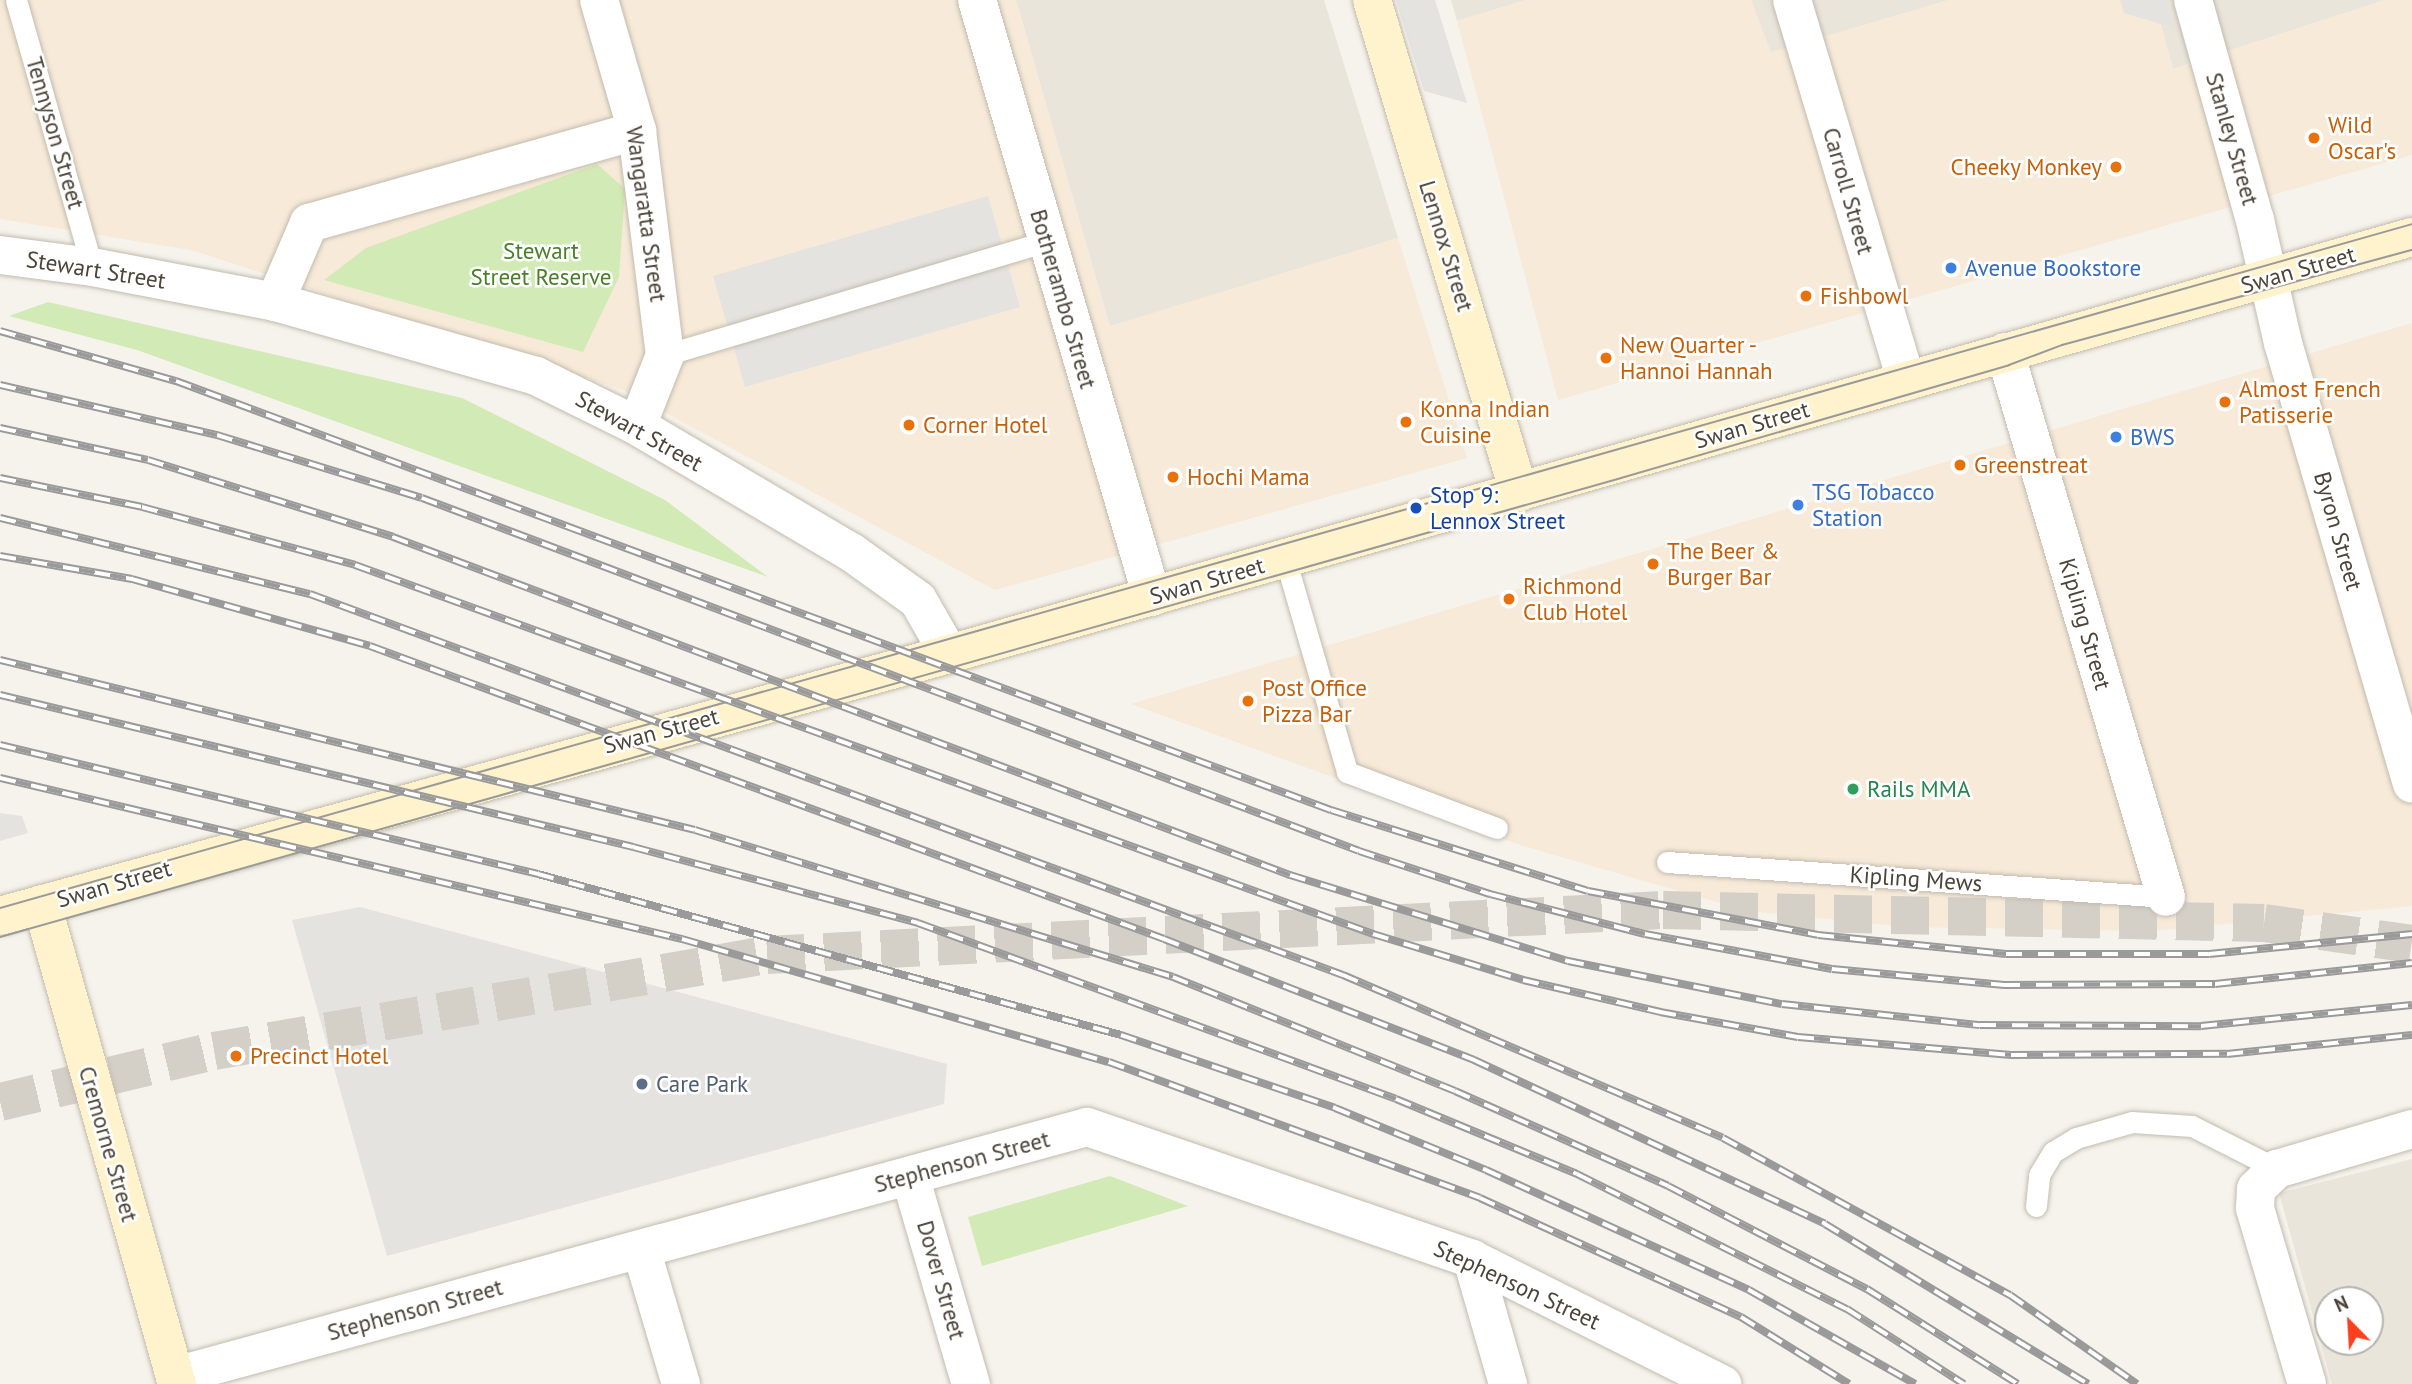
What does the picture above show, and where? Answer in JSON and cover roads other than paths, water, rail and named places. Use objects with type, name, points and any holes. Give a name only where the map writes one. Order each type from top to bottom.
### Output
[{"type":"main road","name":"Lennox Street","points":[[1372,0],[1520,493]]},
{"type":"main road","name":"Swan Street","points":[[0,916],[1152,597],[2412,237]]},
{"type":"main road","name":"Cremorne Street","points":[[42,904],[176,1380]]},
{"type":"street","name":"Wangaratta Street","points":[[600,0],[637,131],[665,355],[637,426]]},
{"type":"street","name":"Botherambo Street","points":[[976,0],[1152,597]]},
{"type":"street","name":"Carroll Street","points":[[1793,0],[1906,381]]},
{"type":"street","name":"Stanley Street","points":[[2193,0],[2268,278]]},
{"type":"street","points":[[275,302],[309,223],[637,131]]},
{"type":"street","name":"Stewart Street","points":[[0,255],[92,267],[275,302],[536,376],[637,426],[851,552],[918,600],[948,654]]},
{"type":"street","name":"Byron Street","points":[[2268,278],[2412,783]]},
{"type":"street","name":"Kipling Street","points":[[2005,352],[2166,897]]},
{"type":"street","name":"Stephenson Street","points":[[176,1380],[1087,1127],[1472,1259],[1722,1384]]},
{"type":"street","points":[[2307,1384],[2255,1208],[2267,1179],[2412,1129]]},
{"type":"street","name":"Dover Street","points":[[910,1177],[971,1384]]},
{"type":"street","points":[[641,1249],[681,1384]]},
{"type":"street","points":[[1472,1259],[1508,1384]]},
{"type":"lane","name":"Tennyson Street","points":[[16,0],[92,267]]},
{"type":"lane","points":[[665,355],[1047,241]]},
{"type":"lane","points":[[1285,558],[1346,772],[1497,828]]},
{"type":"lane","name":"Kipling Mews","points":[[1667,862],[2166,897]]},
{"type":"lane","points":[[2036,1206],[2039,1175],[2053,1152],[2076,1138],[2132,1122],[2192,1126],[2267,1179]]},
{"type":"tunnel","points":[[0,1102],[214,1051],[767,955],[1663,910],[2264,923],[2412,944]]},
{"type":"tram line","points":[[0,908],[2412,224]]},
{"type":"tram line","points":[[0,937],[1621,478],[2009,365],[2062,345],[2412,250]]},
{"type":"railway","points":[[0,331],[176,381],[1331,810],[1588,891],[1818,935],[2006,954],[2209,954],[2412,934]]},
{"type":"railway","points":[[0,385],[217,435],[422,498],[1359,851],[1490,894],[1645,934],[1832,969],[2004,985],[2215,984],[2412,963]]},
{"type":"railway","points":[[0,428],[148,460],[393,537],[1290,875],[1568,961],[1782,1004],[1980,1025],[2201,1026],[2412,1005]]},
{"type":"railway","points":[[0,478],[142,507],[355,565],[1373,934],[1523,980],[1660,1012],[1798,1037],[2011,1055],[2227,1054],[2412,1035]]},
{"type":"railway","points":[[0,518],[310,594],[1343,975],[1723,1138],[2010,1295],[2137,1384]]},
{"type":"railway","points":[[0,556],[132,579],[370,646],[1164,939],[1474,1060],[1825,1224],[2088,1384]]},
{"type":"railway","points":[[0,660],[695,830],[1173,977],[1455,1091],[1668,1186],[1867,1289],[2018,1384]]},
{"type":"railway","points":[[0,695],[633,847],[918,923],[1396,1099],[1577,1174],[1847,1309],[1964,1384]]},
{"type":"railway","points":[[0,745],[538,874],[1121,1035],[1335,1108],[1486,1170],[1749,1290],[1915,1384]]},
{"type":"railway","points":[[0,778],[682,939],[1109,1062],[1480,1198],[1741,1317],[1849,1384]]},
{"type":"place","name":"Wild Oscar's","points":[[2314,138]]},
{"type":"place","name":"Cheeky Monkey","points":[[2116,167]]},
{"type":"place","name":"Avenue Bookstore","points":[[1951,268]]},
{"type":"place","name":"Fishbowl","points":[[1806,296]]},
{"type":"place","name":"New Quarter - Hannoi Hannah","points":[[1606,358]]},
{"type":"place","name":"Almost French Patisserie","points":[[2225,402]]},
{"type":"place","name":"Konna Indian Cuisine","points":[[1406,422]]},
{"type":"place","name":"Corner Hotel","points":[[909,425]]},
{"type":"place","name":"BWS","points":[[2116,437]]},
{"type":"place","name":"Greenstreat","points":[[1960,465]]},
{"type":"place","name":"Hochi Mama","points":[[1173,477]]},
{"type":"place","name":"TSG Tobacco Station","points":[[1798,505]]},
{"type":"place","name":"Stop 9: Lennox Street","points":[[1416,508]]},
{"type":"place","name":"The Beer & Burger Bar","points":[[1653,564]]},
{"type":"place","name":"Richmond Club Hotel","points":[[1509,599]]},
{"type":"place","name":"Post Office Pizza Bar","points":[[1248,701]]},
{"type":"place","name":"Rails MMA","points":[[1853,789]]},
{"type":"place","name":"Precinct Hotel","points":[[236,1056]]},
{"type":"place","name":"Care Park","points":[[642,1084]]},
{"type":"park label","name":"Stewart Street Reserve","points":[[541,264]]}]
